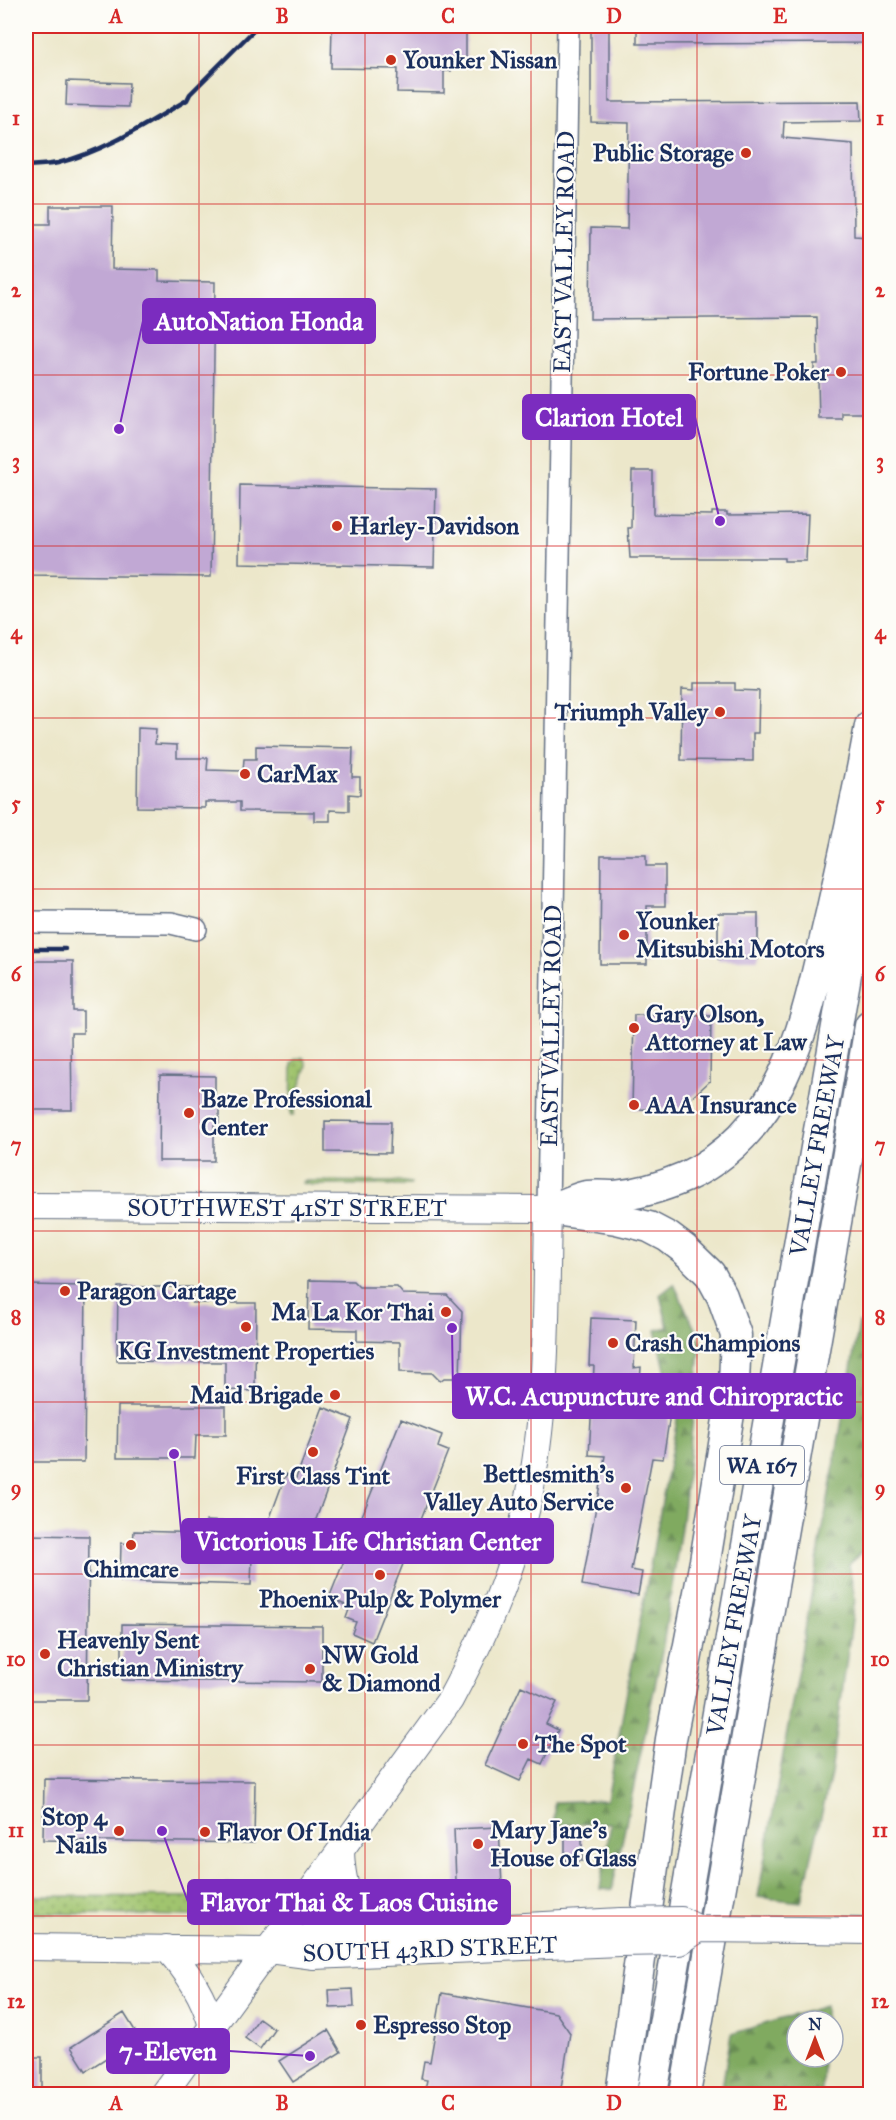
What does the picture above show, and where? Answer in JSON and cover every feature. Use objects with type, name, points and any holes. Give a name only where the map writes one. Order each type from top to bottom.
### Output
[{"type":"highway","points":[[548,1209],[587,1196],[616,1196],[670,1183],[720,1156],[760,1117],[784,1073],[803,1030],[857,804],[870,726]]},
{"type":"highway","name":"VALLEY FREEWAY","points":[[652,2094],[870,836]]},
{"type":"highway","points":[[685,2094],[870,1026]]},
{"type":"highway","name":"VALLEY FREEWAY","points":[[698,2094],[870,1111]]},
{"type":"highway","points":[[548,1209],[616,1219],[649,1227],[668,1237],[710,1274],[722,1296],[736,1335],[734,1383],[705,1561],[671,1739],[621,2094]]},
{"type":"main road","name":"SOUTHWEST 41ST STREET","points":[[26,1206],[548,1209]]},
{"type":"main road","name":"EAST VALLEY ROAD","points":[[163,2094],[450,1700],[493,1615],[510,1567],[531,1488],[546,1349],[548,1209]]},
{"type":"main road","points":[[341,1850],[342,1875],[347,1895],[366,1919],[376,1927],[390,1933]]},
{"type":"main road","name":"SOUTH 43RD STREET","points":[[269,1950],[314,1956],[620,1932],[681,1920],[699,1929],[870,1931]]},
{"type":"main road","name":"SOUTH 43RD STREET","points":[[269,1950],[318,1934],[620,1932]]},
{"type":"main road","points":[[26,1947],[269,1950]]},
{"type":"main road","points":[[166,1948],[187,1973],[207,2008],[212,2026]]},
{"type":"street","name":"EAST VALLEY ROAD","points":[[548,1209],[568,26]]},
{"type":"street","points":[[26,922],[171,923],[196,929]]},
{"type":"green space","points":[[302,1057],[307,1066],[294,1105],[294,1115],[291,1115],[292,1064]]},
{"type":"green space","points":[[303,1181],[411,1183],[410,1185],[312,1185],[302,1183]]},
{"type":"green space","points":[[674,1284],[701,1342],[682,1521],[662,1652],[612,1890],[600,1889],[611,1823],[554,1825],[554,1802],[607,1800],[677,1420],[656,1330],[668,1327],[660,1295]]},
{"type":"green space","points":[[859,1323],[870,1334],[870,1542],[849,1565],[855,1599],[831,1774],[801,1902],[758,1897]]},
{"type":"green space","points":[[226,1884],[237,1884],[258,1910],[255,1914],[242,1917],[33,1913],[26,1911],[26,1896],[225,1897]]},
{"type":"green space","points":[[785,2018],[785,2069],[823,2069],[822,2094],[721,2094],[731,2034]]},
{"type":"building","name":"Younker Nissan","points":[[332,26],[466,26],[466,60],[451,61],[451,71],[444,71],[444,93],[397,92],[398,69],[331,68]]},
{"type":"building","points":[[591,26],[609,26],[609,102],[860,101],[861,121],[784,122],[783,138],[853,144],[854,236],[870,237],[870,317],[867,317],[868,413],[842,413],[842,419],[819,419],[818,380],[814,380],[814,364],[818,364],[817,317],[590,319],[591,228],[627,229],[629,123],[591,122]]},
{"type":"building","points":[[637,26],[868,26],[868,43],[637,44]]},
{"type":"building","points":[[67,81],[129,83],[128,107],[66,105]]},
{"type":"building","points":[[50,206],[113,206],[112,269],[159,270],[159,281],[215,282],[211,577],[26,575],[26,224],[50,224]]},
{"type":"building","points":[[632,471],[653,471],[653,514],[712,515],[712,512],[727,512],[727,515],[808,514],[806,561],[784,561],[784,558],[630,558],[628,528],[631,528]]},
{"type":"building","name":"Harley-Davidson","points":[[240,485],[436,489],[434,567],[239,563]]},
{"type":"building","name":"Triumph Valley","points":[[694,683],[735,683],[735,690],[759,691],[758,733],[753,733],[753,761],[681,760],[682,689],[694,690]]},
{"type":"building","name":"CarMax","points":[[138,728],[156,729],[155,744],[177,745],[177,758],[208,758],[207,770],[243,771],[244,759],[256,759],[256,746],[353,748],[352,777],[360,777],[360,795],[349,794],[349,811],[330,810],[330,821],[314,821],[314,812],[240,811],[240,802],[205,802],[205,808],[137,807]]},
{"type":"building","name":"Younker Mitsubishi Motors","points":[[601,855],[646,855],[646,866],[665,866],[665,906],[647,906],[647,964],[600,964]]},
{"type":"building","points":[[718,913],[758,913],[758,959],[718,959]]},
{"type":"building","points":[[26,961],[73,961],[73,1011],[83,1011],[83,1033],[71,1033],[72,1110],[26,1110]]},
{"type":"building","points":[[634,1015],[711,1016],[710,1081],[678,1110],[632,1109]]},
{"type":"building","name":"Baze Professional Center","points":[[160,1075],[215,1076],[215,1101],[219,1101],[219,1125],[214,1125],[214,1161],[159,1161]]},
{"type":"building","points":[[325,1121],[391,1122],[390,1153],[325,1152]]},
{"type":"building","points":[[309,1280],[353,1281],[359,1287],[397,1287],[403,1294],[447,1295],[462,1311],[460,1378],[444,1378],[440,1381],[432,1373],[400,1372],[400,1342],[357,1341],[357,1330],[308,1329]]},
{"type":"building","points":[[26,1285],[86,1286],[84,1462],[26,1462]]},
{"type":"building","points":[[118,1287],[192,1287],[192,1303],[256,1303],[255,1391],[225,1390],[225,1362],[117,1361]]},
{"type":"building","points":[[591,1318],[636,1320],[634,1368],[641,1367],[639,1396],[666,1397],[669,1421],[663,1459],[652,1458],[631,1570],[642,1572],[638,1595],[582,1585],[605,1456],[589,1455],[594,1366],[589,1366]]},
{"type":"building","points":[[118,1406],[226,1406],[226,1435],[196,1435],[195,1458],[117,1458]]},
{"type":"building","points":[[323,1407],[353,1419],[301,1560],[280,1553],[285,1541],[253,1529],[251,1585],[120,1581],[121,1543],[133,1544],[134,1531],[205,1533],[206,1521],[268,1523],[286,1474],[296,1478]]},
{"type":"building","points":[[401,1419],[442,1435],[438,1447],[448,1451],[372,1642],[352,1633],[356,1622],[346,1618],[350,1607],[329,1598]]},
{"type":"building","points":[[26,1535],[89,1536],[87,1700],[26,1700]]},
{"type":"building","points":[[122,1624],[322,1626],[322,1682],[122,1680]]},
{"type":"building","name":"The Spot","points":[[521,1686],[557,1702],[546,1724],[558,1730],[542,1764],[531,1759],[520,1781],[485,1765]]},
{"type":"building","points":[[44,1779],[255,1781],[254,1843],[43,1840]]},
{"type":"building","points":[[499,1827],[503,1905],[457,1907],[454,1829]]},
{"type":"building","points":[[565,1833],[582,1833],[582,1861],[565,1861]]},
{"type":"building","points":[[353,1989],[354,2007],[330,2008],[329,1990]]},
{"type":"building","points":[[442,1993],[556,2013],[570,2033],[560,2094],[424,2094],[427,2080],[421,2079],[424,2061],[430,2062]]},
{"type":"building","points":[[124,2013],[139,2037],[86,2071],[71,2047]]},
{"type":"building","points":[[259,2018],[274,2029],[260,2049],[245,2038]]},
{"type":"building","points":[[328,2030],[341,2052],[293,2082],[279,2061]]},
{"type":"building","points":[[26,2057],[42,2057],[42,2094],[26,2094]]},
{"type":"railway","points":[[26,166],[58,163],[92,152],[187,100],[190,94],[258,26]]},
{"type":"railway","points":[[26,949],[65,949]]},
{"type":"place","name":"Younker Nissan","points":[[391,60]]},
{"type":"place","name":"Public Storage","points":[[746,153]]},
{"type":"place","name":"Fortune Poker","points":[[841,372]]},
{"type":"place","name":"AutoNation Honda","points":[[119,429]]},
{"type":"place","name":"Clarion Hotel","points":[[720,521]]},
{"type":"place","name":"Harley-Davidson","points":[[337,526]]},
{"type":"place","name":"Triumph Valley","points":[[720,712]]},
{"type":"place","name":"CarMax","points":[[245,774]]},
{"type":"place","name":"Younker Mitsubishi Motors","points":[[624,935]]},
{"type":"place","name":"Gary Olson, Attorney at Law","points":[[634,1028]]},
{"type":"place","name":"AAA Insurance","points":[[634,1105]]},
{"type":"place","name":"Baze Professional Center","points":[[189,1113]]},
{"type":"place","name":"Paragon Cartage","points":[[65,1291]]},
{"type":"place","name":"Ma La Kor Thai","points":[[446,1312]]},
{"type":"place","name":"KG Investment Properties","points":[[246,1327]]},
{"type":"place","name":"W.C. Acupuncture and Chiropractic","points":[[452,1328]]},
{"type":"place","name":"Crash Champions","points":[[613,1343]]},
{"type":"place","name":"Maid Brigade","points":[[335,1395]]},
{"type":"place","name":"First Class Tint","points":[[313,1452]]},
{"type":"place","name":"Victorious Life Christian Center","points":[[174,1454]]},
{"type":"place","name":"Bettlesmith's Valley Auto Service","points":[[626,1488]]},
{"type":"place","name":"Chimcare","points":[[131,1545]]},
{"type":"place","name":"Phoenix Pulp & Polymer","points":[[380,1575]]},
{"type":"place","name":"Heavenly Sent Christian Ministry","points":[[45,1654]]},
{"type":"place","name":"NW Gold & Diamond","points":[[310,1669]]},
{"type":"place","name":"The Spot","points":[[523,1744]]},
{"type":"place","name":"Stop 4 Nails","points":[[119,1831]]},
{"type":"place","name":"Flavor Thai & Laos Cuisine","points":[[162,1831]]},
{"type":"place","name":"Flavor Of India","points":[[205,1832]]},
{"type":"place","name":"Mary Jane's House of Glass","points":[[478,1844]]},
{"type":"place","name":"Espresso Stop","points":[[361,2025]]},
{"type":"place","name":"7-Eleven","points":[[310,2056]]}]
